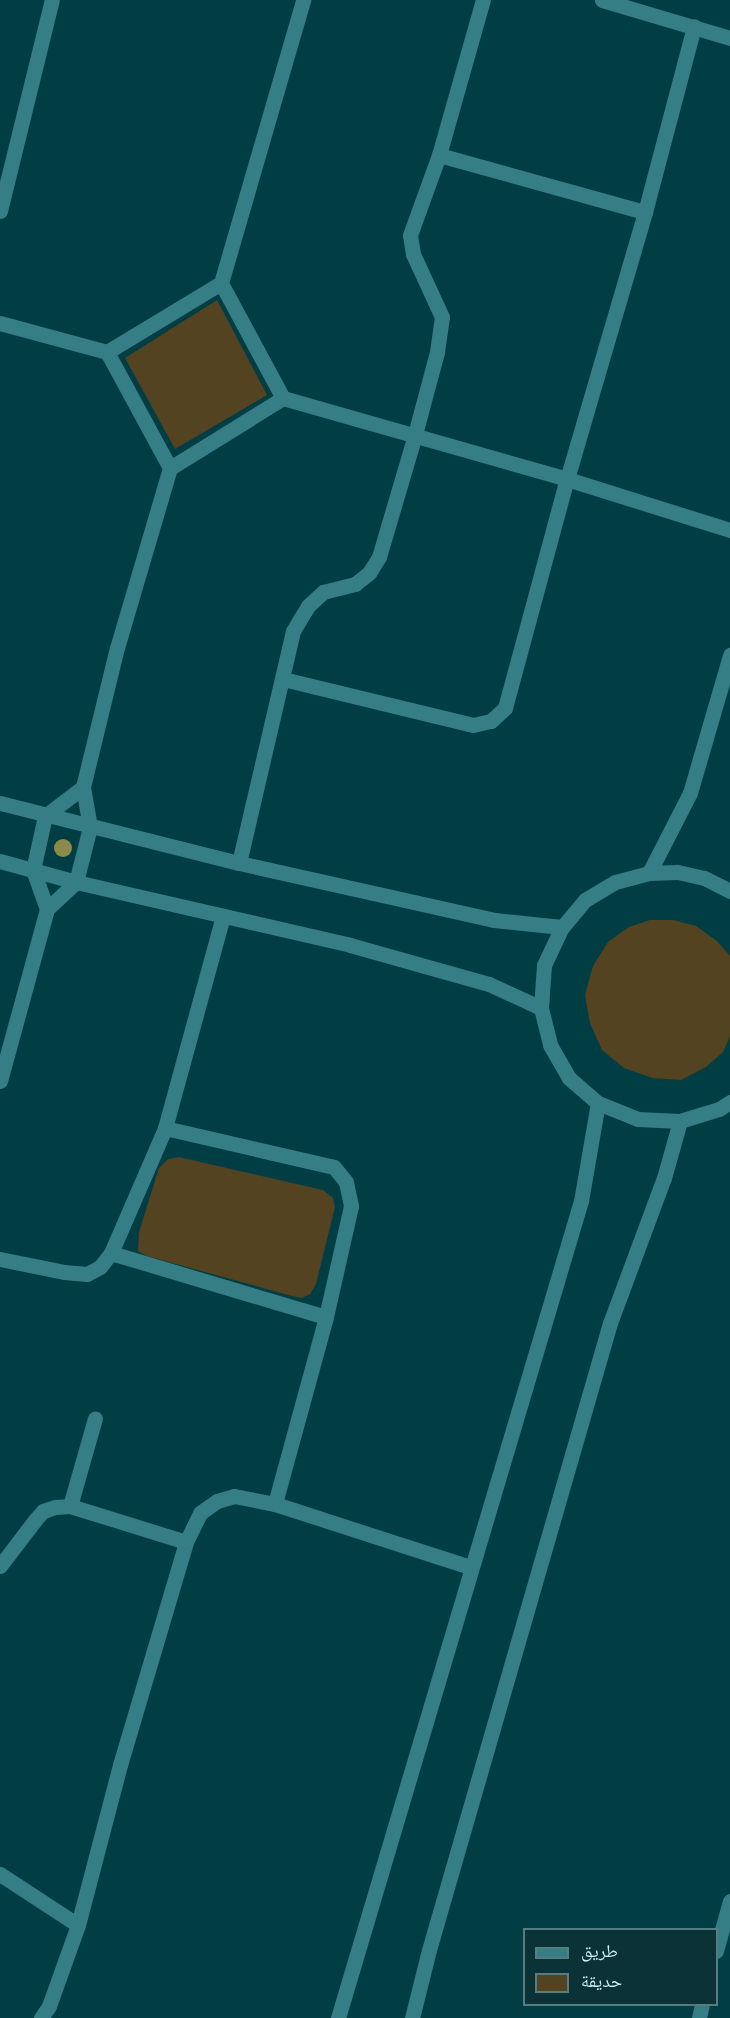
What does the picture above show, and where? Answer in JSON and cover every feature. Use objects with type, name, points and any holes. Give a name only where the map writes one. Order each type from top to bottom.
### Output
[{"type":"street","points":[[0,211],[52,0]]},
{"type":"street","points":[[107,352],[221,283],[303,0]]},
{"type":"street","points":[[239,863],[293,631],[308,606],[323,592],[355,584],[369,573],[379,557],[414,438],[437,351],[442,317],[413,254],[410,235],[439,154],[483,0]]},
{"type":"street","points":[[602,0],[730,38]]},
{"type":"street","points":[[283,679],[473,724],[491,721],[505,708],[567,479],[645,212],[694,26]]},
{"type":"street","points":[[439,154],[645,212]]},
{"type":"street","points":[[221,283],[283,398],[414,438],[567,479],[730,530]]},
{"type":"street","points":[[0,323],[107,352],[170,468]]},
{"type":"street","points":[[0,1081],[47,909],[76,882],[90,827],[83,787],[117,648],[170,468],[283,398]]},
{"type":"street","points":[[650,873],[690,793],[730,655]]},
{"type":"street","points":[[47,909],[33,870],[45,816],[83,787]]},
{"type":"street","points":[[0,803],[239,863],[494,920],[562,927]]},
{"type":"street","points":[[0,861],[76,882],[350,945],[489,984],[541,1008]]},
{"type":"street","points":[[730,887],[677,872],[650,873],[615,882],[585,900],[562,927],[544,965],[541,1008],[550,1045],[564,1070],[569,1078],[598,1102],[638,1119],[680,1121],[719,1109],[730,1102]]},
{"type":"street","points":[[0,1259],[64,1272],[87,1274],[100,1268],[111,1253],[165,1128],[223,916]]},
{"type":"street","points":[[338,2018],[470,1567],[581,1201],[598,1102]]},
{"type":"street","points":[[412,2018],[429,1950],[610,1323],[664,1178],[680,1121]]},
{"type":"street","points":[[165,1128],[334,1167],[346,1182],[351,1206],[326,1317],[275,1504]]},
{"type":"street","points":[[111,1253],[326,1317]]},
{"type":"street","points":[[70,1506],[95,1418]]},
{"type":"street","points":[[41,2018],[49,2006],[78,1925],[120,1765],[186,1542],[200,1513],[216,1501],[234,1496],[275,1504],[470,1567]]},
{"type":"street","points":[[0,1566],[43,1511],[55,1507],[70,1506],[186,1542]]},
{"type":"street","points":[[0,1874],[78,1925]]},
{"type":"street","points":[[718,1947],[730,1900]]},
{"type":"green space","points":[[217,300],[267,395],[175,449],[125,358]]},
{"type":"green space","points":[[650,920],[673,920],[696,926],[717,941],[730,956],[730,1036],[723,1052],[706,1067],[681,1080],[653,1078],[624,1068],[602,1050],[590,1023],[585,995],[593,966],[608,942],[629,927]]},
{"type":"green space","points":[[179,1157],[323,1190],[333,1198],[335,1207],[316,1284],[310,1294],[302,1298],[292,1296],[147,1256],[138,1251],[139,1232],[159,1168],[168,1159]]}]
